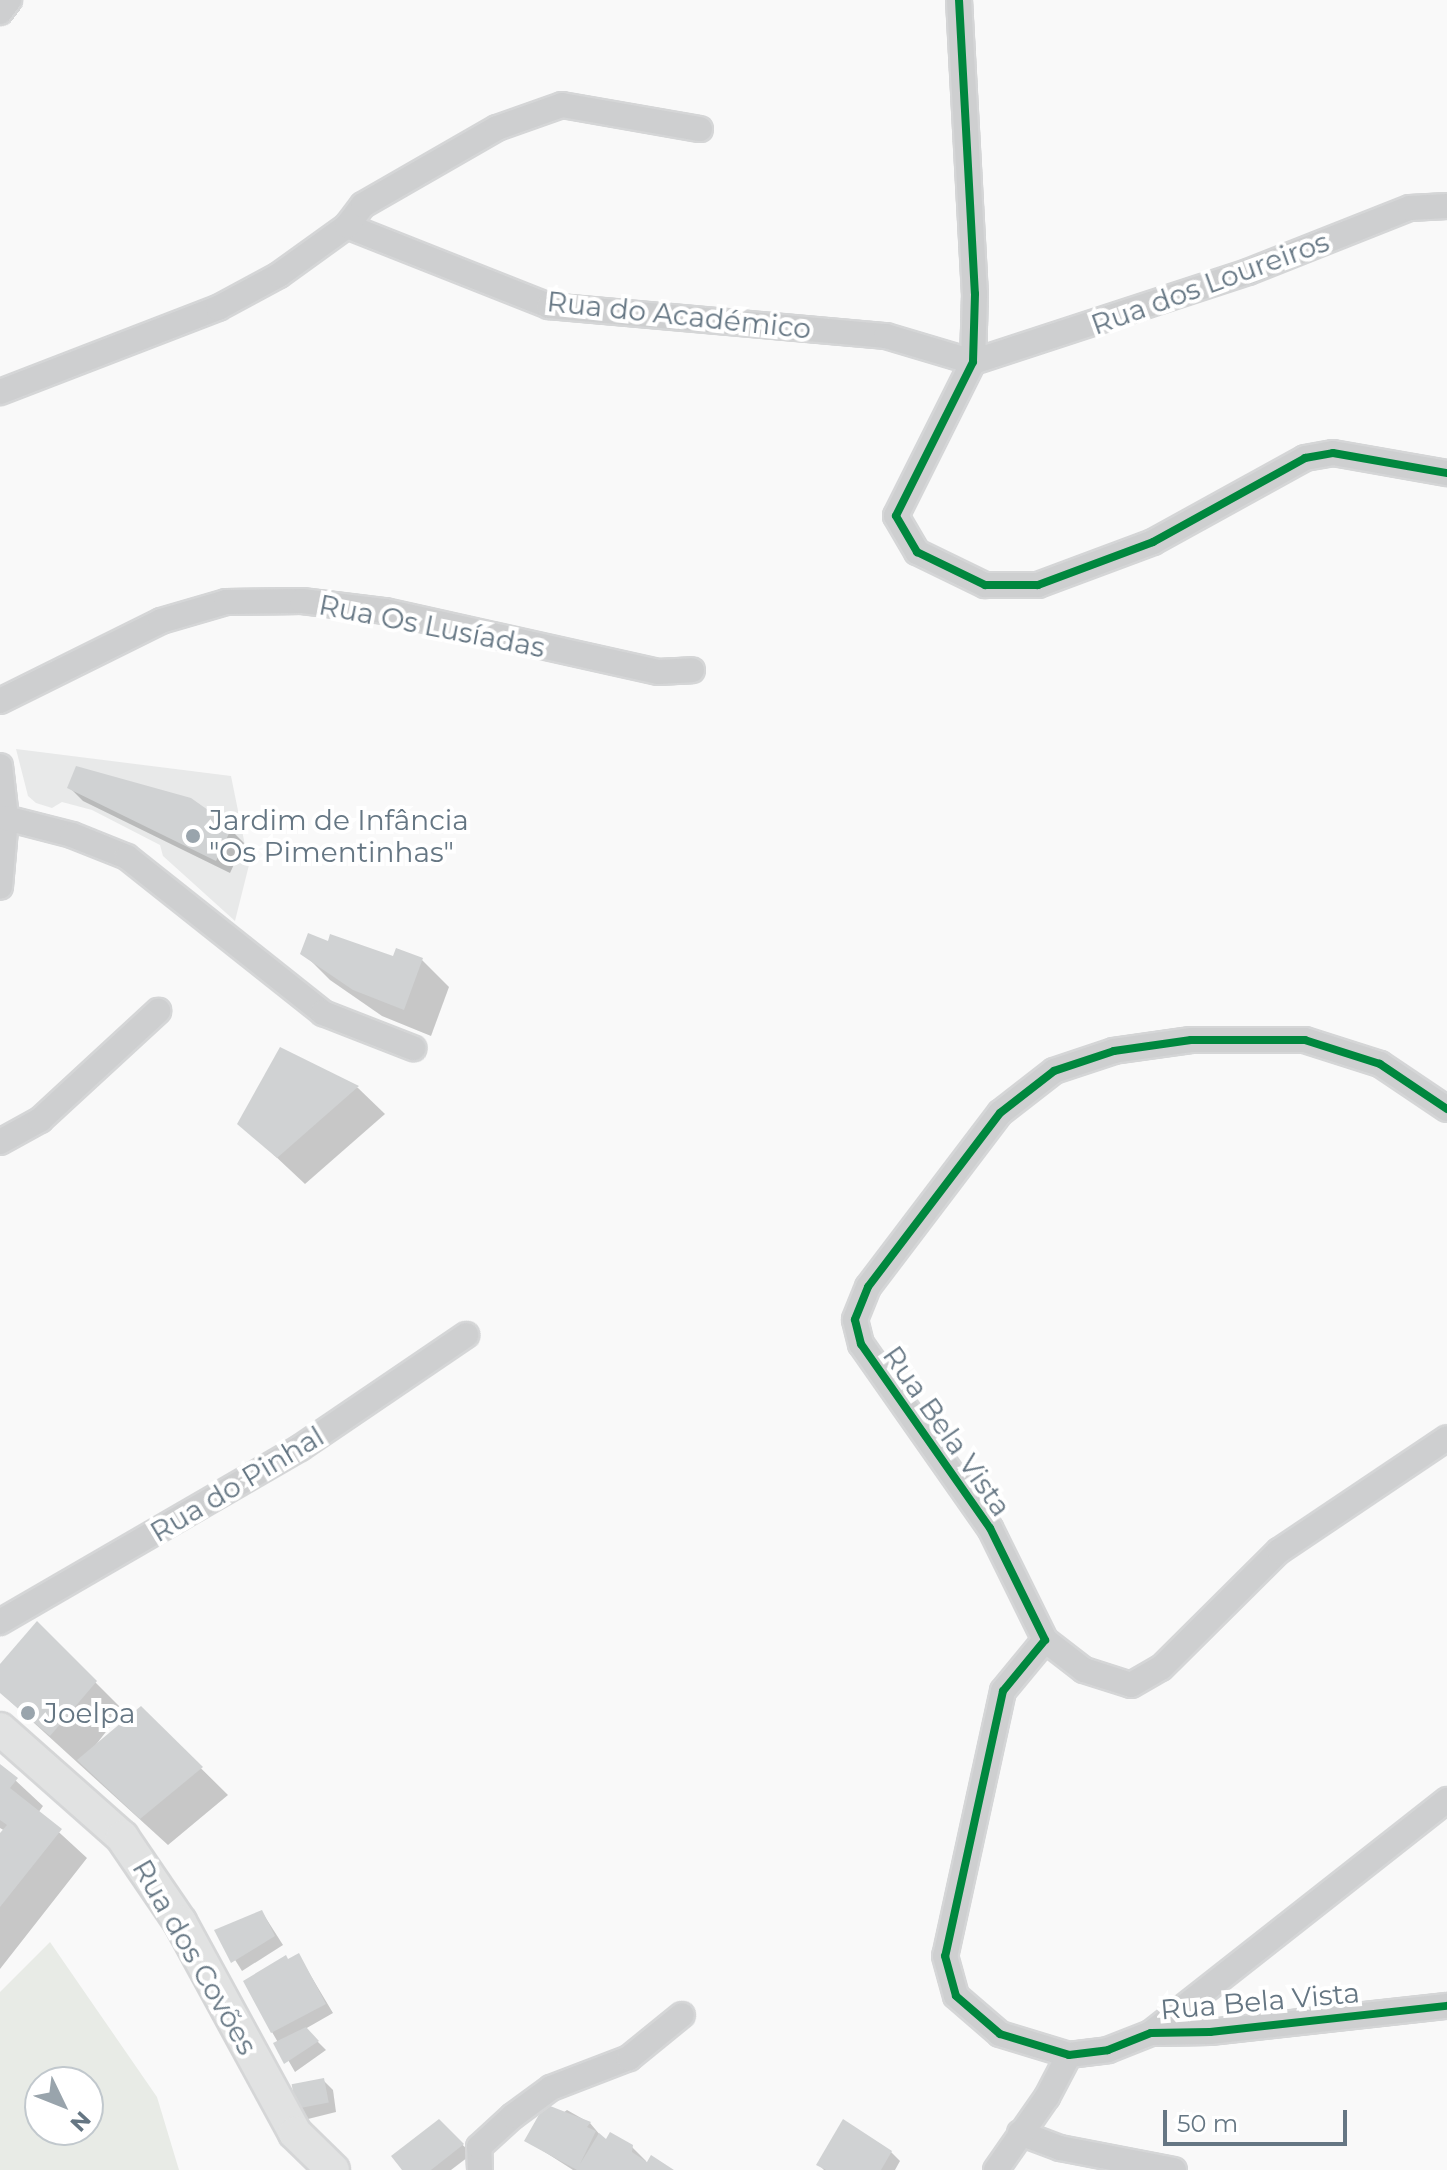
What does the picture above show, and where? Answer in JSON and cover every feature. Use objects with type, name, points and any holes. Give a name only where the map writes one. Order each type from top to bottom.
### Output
[{"type":"street","points":[[0,12],[9,0]]},
{"type":"street","points":[[959,0],[975,294],[973,362],[896,516],[917,552],[985,585],[1038,585],[1153,542],[1305,458],[1333,453],[1447,473]]},
{"type":"street","points":[[0,392],[218,308],[279,275],[347,226],[363,205],[497,128],[562,105],[700,129]]},
{"type":"street","name":"Rua dos Loureiros","points":[[973,362],[1233,277],[1410,208],[1447,206]]},
{"type":"street","name":"Rua do Académico","points":[[347,226],[549,306],[886,336],[973,362]]},
{"type":"street","name":"Rua Os Lusíadas","points":[[0,701],[161,621],[226,602],[302,601],[385,611],[658,672],[692,670]]},
{"type":"street","points":[[0,766],[6,818],[0,887]]},
{"type":"street","points":[[6,818],[72,835],[127,857],[165,883],[234,946],[323,1013],[413,1048]]},
{"type":"street","points":[[0,1142],[40,1120],[158,1011]]},
{"type":"street","name":"Rua Bela Vista","points":[[1447,1109],[1380,1064],[1305,1040],[1191,1040],[1114,1051],[1054,1071],[1000,1113],[868,1287],[855,1320],[861,1344],[990,1528],[1045,1640],[1003,1691],[945,1956],[956,1996],[1000,2034],[1069,2055],[1108,2050],[1151,2033],[1210,2032],[1447,2006]]},
{"type":"street","name":"Rua do Pinhal","points":[[2,1616],[300,1448],[466,1335]]},
{"type":"street","points":[[1045,1640],[1084,1670],[1131,1685],[1161,1668],[1279,1551],[1447,1438]]},
{"type":"street","name":"Rua dos Covões","points":[[0,1729],[122,1837],[180,1922],[295,2133],[333,2170]]},
{"type":"street","points":[[1151,2033],[1447,1800]]},
{"type":"street","points":[[480,2170],[479,2147],[513,2116],[551,2088],[629,2058],[682,2015]]},
{"type":"street","points":[[996,2170],[1069,2055]]},
{"type":"street","points":[[1020,2133],[1060,2148],[1174,2170]]},
{"type":"shaded area","name":"Jardim de Infância \"Os Pimentinhas\"","points":[[16,749],[231,776],[249,865],[235,921],[163,856],[160,845],[92,810],[62,802],[52,808],[36,803],[28,796]]},
{"type":"shaded area","points":[[50,1942],[157,2097],[179,2170],[0,2170],[0,1992]]},
{"type":"building","points":[[76,766],[191,798],[232,827],[216,861],[67,788]]},
{"type":"building","points":[[308,933],[328,941],[330,934],[393,956],[396,948],[423,958],[404,1010],[353,990],[300,954]]},
{"type":"building","points":[[280,1047],[359,1086],[277,1158],[237,1124]]},
{"type":"building","points":[[37,1621],[97,1681],[50,1736],[0,1693],[0,1664]]},
{"type":"building","points":[[141,1706],[203,1767],[140,1819],[77,1760]]},
{"type":"building","points":[[0,1764],[18,1778],[10,1788],[62,1829],[0,1907],[0,1833],[7,1825],[0,1820]]},
{"type":"building","points":[[262,1910],[275,1936],[231,1963],[214,1930]]},
{"type":"building","points":[[299,1953],[326,2004],[271,2033],[243,1981],[286,1955],[288,1959]]},
{"type":"building","points":[[306,2027],[319,2041],[284,2064],[273,2043]]},
{"type":"building","points":[[324,2078],[329,2103],[296,2109],[292,2084]]},
{"type":"building","points":[[545,2104],[591,2122],[587,2127],[596,2131],[580,2164],[599,2133],[606,2139],[610,2132],[633,2145],[632,2152],[647,2162],[651,2155],[674,2170],[577,2170],[524,2141]]},
{"type":"building","points":[[439,2119],[464,2144],[431,2170],[402,2170],[391,2156]]},
{"type":"building","points":[[843,2119],[892,2151],[881,2170],[826,2170],[816,2165]]},
{"type":"cycle path","points":[[959,0],[975,294],[973,362],[896,516],[917,552],[985,585],[1038,585],[1153,542],[1305,458],[1333,453],[1447,473]]},
{"type":"cycle path","points":[[1447,1109],[1380,1064],[1305,1040],[1191,1040],[1114,1051],[1054,1071],[1000,1113],[868,1287],[855,1320],[861,1344],[990,1528],[1045,1640],[1003,1691],[945,1956],[956,1996],[1000,2034],[1069,2055],[1108,2050],[1151,2033],[1210,2032],[1447,2006]]},
{"type":"place","name":"Jardim de Infância \"Os Pimentinhas\"","points":[[193,836]]},
{"type":"place","name":"Joelpa","points":[[28,1713]]}]
